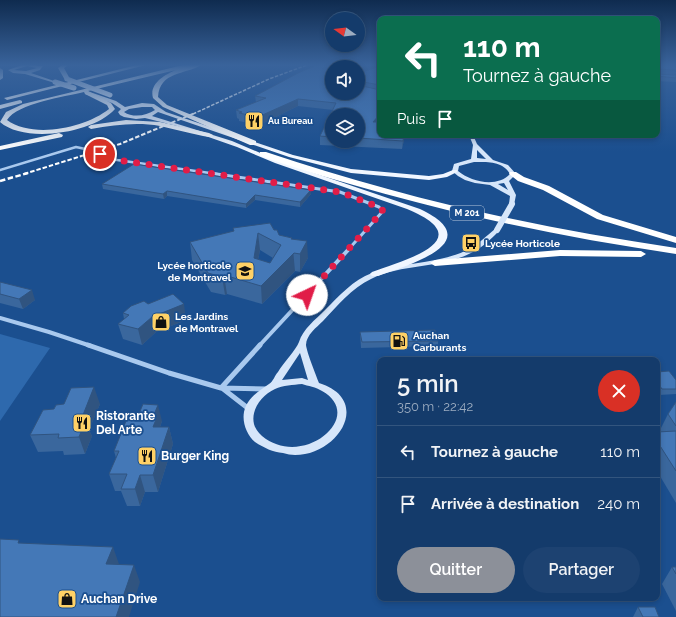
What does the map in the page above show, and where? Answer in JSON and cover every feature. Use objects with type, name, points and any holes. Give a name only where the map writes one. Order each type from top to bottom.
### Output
[{"type":"highway","points":[[0,99],[23,94]]},
{"type":"highway","points":[[0,103],[37,94]]},
{"type":"highway","points":[[0,107],[54,94]]},
{"type":"highway","points":[[73,94],[28,105],[13,111],[6,116],[3,121],[7,126],[18,129],[48,130],[82,126],[96,121],[108,114],[112,109],[109,104],[89,94]]},
{"type":"highway","points":[[154,94],[155,97],[165,106],[253,143]]},
{"type":"highway","points":[[0,148],[93,127],[116,119],[133,116]]},
{"type":"highway","points":[[93,127],[139,122],[159,124],[209,136]]},
{"type":"highway","name":"M 201","points":[[263,154],[330,177],[488,219],[626,245],[676,251]]},
{"type":"highway","name":"M 201","points":[[291,156],[387,189],[494,217],[624,241],[676,248]]},
{"type":"highway","points":[[510,177],[521,179],[546,188],[600,217],[676,240]]},
{"type":"highway","points":[[435,263],[523,255],[580,252],[629,253],[676,257]]},
{"type":"main road","points":[[89,94],[114,102],[124,109],[142,105]]},
{"type":"main road","points":[[107,94],[117,97]]},
{"type":"main road","points":[[124,109],[121,112],[122,114],[133,116],[154,114],[158,110],[154,106],[142,105],[128,101]]},
{"type":"main road","name":"M 201","points":[[158,110],[291,156]]},
{"type":"main road","name":"M 201","points":[[144,116],[156,117],[263,154]]},
{"type":"main road","points":[[263,154],[277,162],[419,213],[436,222],[441,228],[443,236],[440,244],[434,250],[423,257],[409,260],[375,274]]},
{"type":"main road","points":[[291,156],[351,172],[429,178],[445,176],[454,171]]},
{"type":"street","points":[[472,138],[475,145],[491,161]]},
{"type":"street","points":[[474,160],[475,145]]},
{"type":"street","points":[[0,170],[76,147],[90,150]]},
{"type":"street","points":[[100,154],[117,160],[340,192],[379,207],[383,211],[221,388]]},
{"type":"street","points":[[0,318],[49,332],[168,373],[221,388],[271,387],[290,382],[314,383],[332,392],[338,399],[342,408],[342,419],[338,430],[330,438],[319,446],[305,450],[291,451],[276,449],[263,443],[253,435],[247,418],[249,409],[254,400],[271,387],[302,345],[306,335],[317,322],[350,290],[375,274],[435,263],[470,252],[488,241],[497,230],[512,204],[513,195],[510,177],[512,170],[507,166],[491,161],[474,160],[456,165],[454,171],[458,175],[468,180],[491,183],[513,195]]},
{"type":"street","points":[[491,183],[510,177]]},
{"type":"street","points":[[302,345],[314,383]]},
{"type":"street","points":[[221,388],[249,409]]},
{"type":"shaded area","points":[[0,334],[50,348],[0,421]]},
{"type":"building","points":[[259,94],[325,94],[325,100],[365,100],[365,94],[377,94],[377,117],[373,122],[377,122],[377,138],[404,138],[403,141],[365,138],[365,108],[334,108],[336,103],[298,99],[258,117],[239,113],[242,112],[236,110],[266,98],[255,96]]},
{"type":"building","points":[[325,126],[325,136],[320,136]]},
{"type":"building","points":[[134,164],[311,190],[300,202],[255,195],[246,204],[167,191],[163,194],[102,184]]},
{"type":"building","points":[[270,223],[274,230],[277,230],[279,235],[292,238],[291,239],[307,241],[300,254],[294,253],[261,286],[224,275],[222,277],[208,273],[190,242],[234,231],[233,228]],"holes":[[[258,233],[281,245],[270,263],[254,258]]]},
{"type":"building","points":[[0,282],[32,290],[19,299],[0,294]]},
{"type":"building","points":[[173,294],[184,304],[152,317],[138,329],[118,324],[129,315],[123,313],[131,306],[144,301],[148,304]]},
{"type":"building","points":[[435,330],[438,341],[362,342],[360,332]]},
{"type":"building","points":[[669,371],[676,380],[676,389],[662,389],[660,386],[660,372]]},
{"type":"building","points":[[94,387],[81,420],[86,419],[79,437],[58,438],[59,434],[30,435],[43,410],[54,409],[56,405],[64,404],[71,388]]},
{"type":"building","points":[[676,402],[676,426],[668,414]]},
{"type":"building","points":[[143,404],[158,405],[153,417],[157,417],[153,427],[169,427],[153,475],[140,475],[135,489],[121,489],[127,474],[109,474],[119,451],[114,451],[128,416],[138,416]]},
{"type":"building","points":[[676,431],[676,471],[660,446],[660,432]]},
{"type":"building","name":"Auchan Drive","points":[[0,539],[19,540],[18,543],[113,547],[106,564],[134,565],[116,617],[0,617]]},
{"type":"building","points":[[672,567],[676,567],[676,574]]},
{"type":"building","points":[[638,607],[655,607],[659,617],[643,617]]},
{"type":"tunnel","points":[[90,150],[100,154]]},
{"type":"railway","points":[[193,114],[237,94]]},
{"type":"railway","points":[[24,174],[120,144],[195,113]]},
{"type":"railway","points":[[0,181],[28,173]]},
{"type":"place","name":"Au Bureau","points":[[254,121]]},
{"type":"place","name":"Lycée Horticole","points":[[471,243]]},
{"type":"place","name":"Lycée horticole de Montravel","points":[[245,271]]},
{"type":"place","name":"Les Jardins de Montravel","points":[[161,322]]},
{"type":"place","name":"Auchan Carburants","points":[[399,341]]},
{"type":"place","name":"Ristorante Del Arte","points":[[82,423]]},
{"type":"place","name":"Burger King","points":[[147,456]]},
{"type":"place","name":"Auchan Drive","points":[[67,599]]},
{"type":"route","points":[[100,154],[117,160],[340,192],[349,194],[379,207],[383,211],[307,295]]}]
